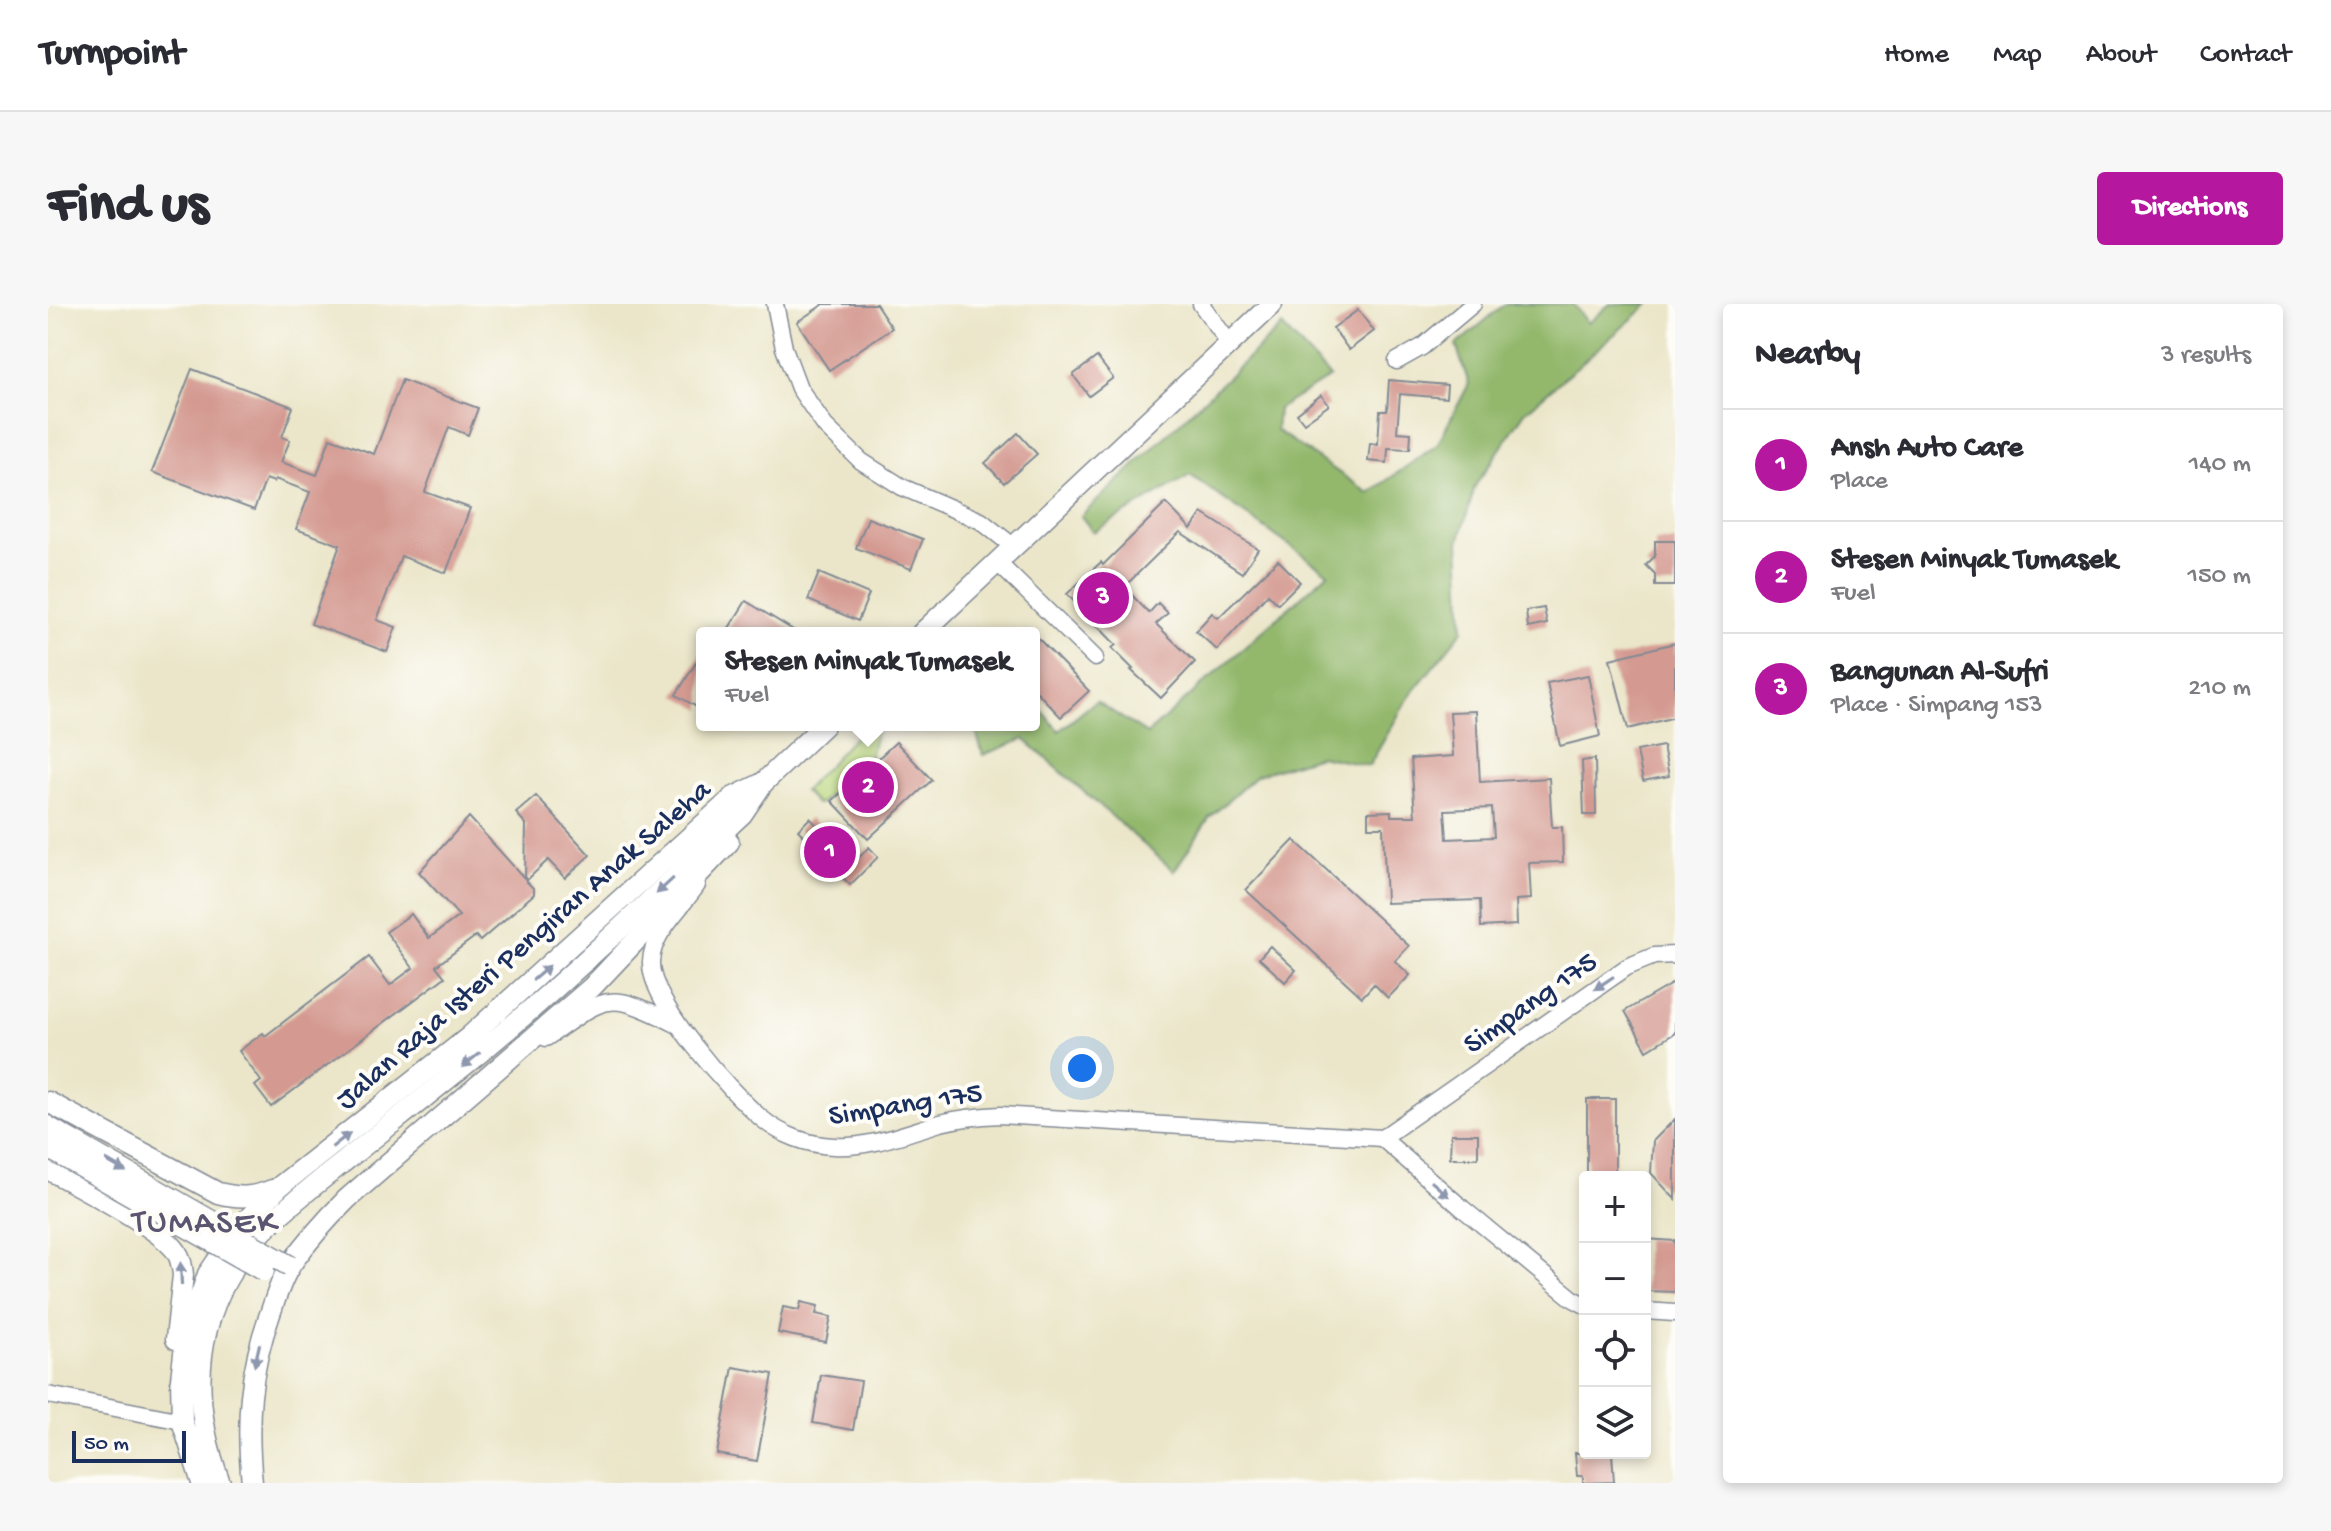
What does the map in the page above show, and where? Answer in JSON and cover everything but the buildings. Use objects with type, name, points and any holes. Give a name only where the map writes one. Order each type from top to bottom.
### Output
[{"type":"main road","points":[[929,627],[1272,304]]},
{"type":"main road","name":"Jalan Raja Isteri Pengiran Anak Saleha","points":[[220,1483],[201,1419],[199,1387],[205,1340],[228,1277],[271,1221],[485,1049],[742,814],[763,783],[818,731]]},
{"type":"main road","name":"Jalan Raja Isteri Pengiran Anak Saleha","points":[[202,1483],[182,1421],[181,1379],[186,1337],[208,1274],[243,1224],[279,1187],[469,1037],[734,797],[763,783]]},
{"type":"main road","points":[[252,1483],[248,1437],[250,1393],[257,1350],[286,1274],[315,1231],[347,1199],[592,987],[715,858],[732,838],[742,814]]},
{"type":"main road","points":[[48,1102],[218,1193],[256,1197],[279,1187]]},
{"type":"main road","points":[[48,1127],[286,1274]]},
{"type":"main road","points":[[48,1148],[286,1274]]},
{"type":"main road","points":[[48,1169],[141,1223],[178,1238],[193,1238],[207,1228],[213,1217],[213,1206],[209,1197],[180,1175]]},
{"type":"main road","points":[[141,1223],[175,1250],[182,1264],[175,1350],[181,1379]]},
{"type":"street","points":[[775,304],[784,348],[799,388],[825,426],[871,467],[902,487],[981,521],[1014,547]]},
{"type":"street","points":[[1201,304],[1229,343]]},
{"type":"street","points":[[1397,361],[1422,347],[1473,304]]},
{"type":"street","points":[[998,563],[1095,658]]},
{"type":"street","name":"Simpang 175","points":[[715,858],[653,947],[652,975],[676,1024],[762,1119],[785,1134],[809,1143],[834,1146],[882,1140],[970,1116],[1000,1115],[1382,1138],[1627,967],[1654,956],[1675,955]]},
{"type":"street","name":"Simpang 175","points":[[506,1062],[585,1010],[601,1003],[615,1000],[630,1003],[676,1024]]},
{"type":"street","points":[[1382,1138],[1462,1208],[1579,1302]]},
{"type":"street","points":[[1651,1311],[1675,1313]]},
{"type":"street","points":[[48,1395],[182,1421]]},
{"type":"green space","points":[[1505,304],[1573,304],[1588,323],[1610,304],[1649,304],[1525,412],[1475,486],[1459,542],[1463,630],[1410,695],[1369,766],[1319,756],[1257,775],[1209,818],[1174,871],[1024,739],[983,755],[976,731],[1040,731],[1040,709],[1059,731],[1096,701],[1147,734],[1328,573],[1190,475],[1093,532],[1081,516],[1282,326],[1330,377],[1278,409],[1276,430],[1369,493],[1437,445],[1469,384],[1456,345]]},
{"type":"green space","points":[[860,731],[876,731],[870,756],[821,803],[816,804],[804,791]]},
{"type":"place","name":"Bangunan Al-Sufri","points":[[1103,598]]},
{"type":"place","name":"Stesen Minyak Tumasek","points":[[868,787]]},
{"type":"place","name":"Ansh Auto Care","points":[[830,852]]},
{"type":"district","name":"TUMASEK","points":[[205,1219]]}]
